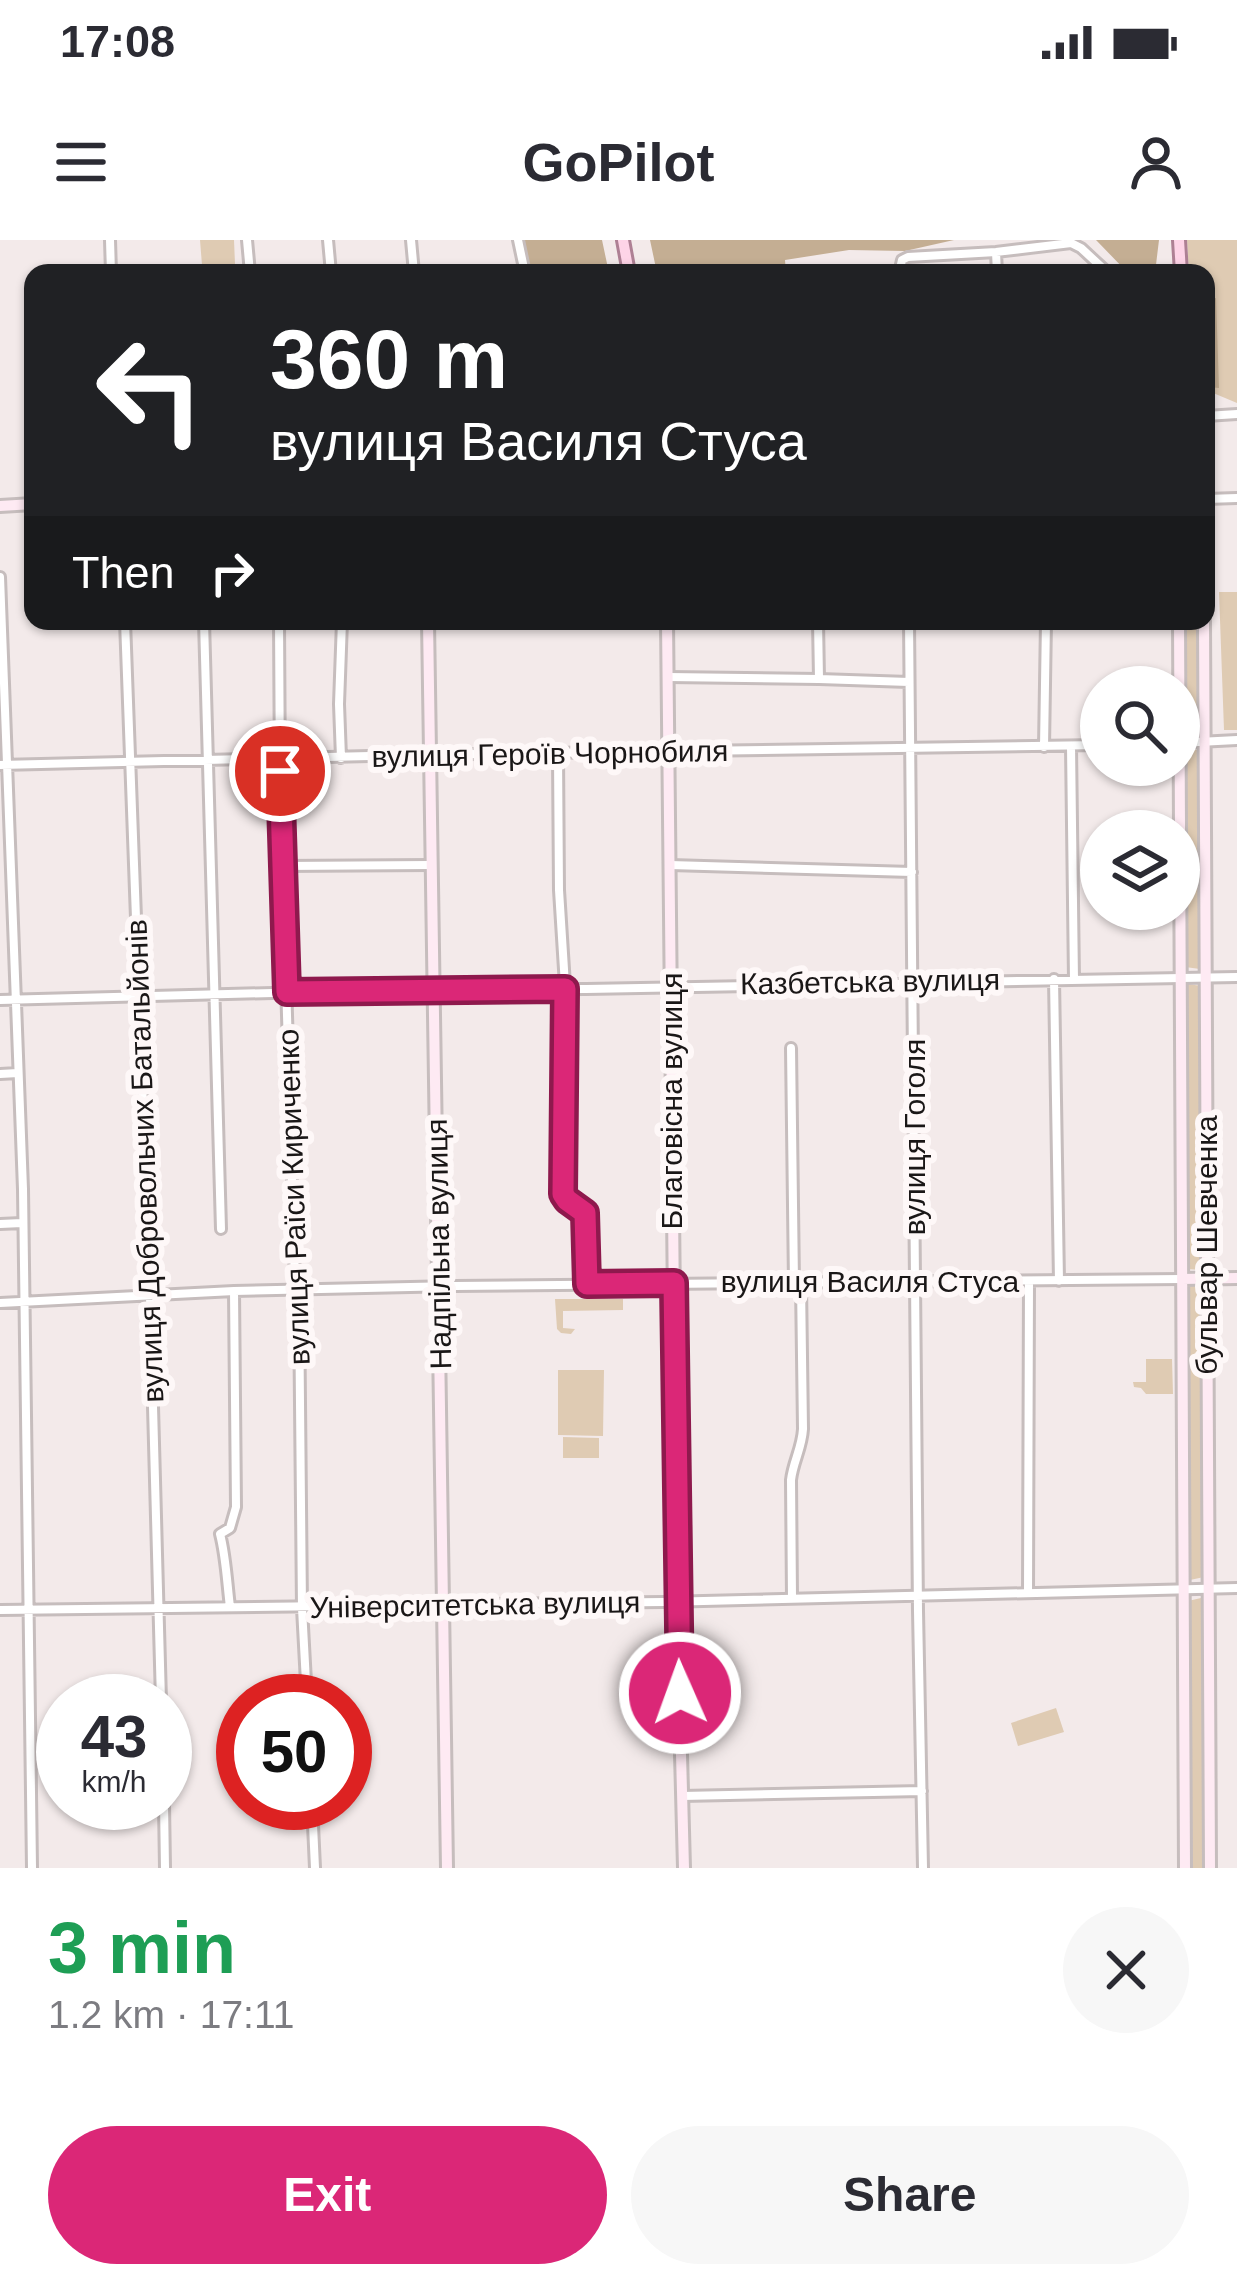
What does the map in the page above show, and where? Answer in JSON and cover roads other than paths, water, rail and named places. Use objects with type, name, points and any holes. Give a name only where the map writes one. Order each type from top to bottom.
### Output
[{"type":"main road","name":"Надпільна вулиця","points":[[428,630],[447,1868]]},
{"type":"main road","name":"Благовісна вулиця","points":[[667,630],[676,1601],[685,1868]]},
{"type":"main road","name":"бульвар Шевченка","points":[[1179,630],[1179,666]]},
{"type":"main road","name":"бульвар Шевченка","points":[[1204,630],[1210,1868]]},
{"type":"main road","name":"бульвар Шевченка","points":[[1179,786],[1185,1868]]},
{"type":"main road","name":"вулиця Василя Стуса","points":[[1182,1279],[1237,1278]]},
{"type":"street","points":[[901,264],[903,258],[1071,243],[1098,264]]},
{"type":"street","points":[[996,252],[997,264]]},
{"type":"street","points":[[0,577],[3,765],[23,1223],[32,1868]]},
{"type":"street","name":"вулиця Добровольчих Батальйонів","points":[[125,630],[161,1674]]},
{"type":"street","points":[[204,630],[221,1229]]},
{"type":"street","name":"вулиця Раїси Кириченко","points":[[279,630],[306,1674]]},
{"type":"street","points":[[341,758],[343,630]]},
{"type":"street","points":[[818,630],[819,680]]},
{"type":"street","name":"вулиця Гоголя","points":[[909,630],[923,1868]]},
{"type":"street","points":[[1044,747],[1046,630]]},
{"type":"street","points":[[668,677],[909,682]]},
{"type":"street","points":[[1200,741],[1237,740]]},
{"type":"street","points":[[1071,746],[1074,980]]},
{"type":"street","name":"вулиця Героїв Чорнобиля","points":[[3,765],[1080,746]]},
{"type":"street","points":[[558,755],[565,989],[563,1194],[585,1213],[587,1284]]},
{"type":"street","points":[[282,866],[431,865]]},
{"type":"street","points":[[670,865],[912,872]]},
{"type":"street","name":"Казбетська вулиця","points":[[0,1000],[1237,976]]},
{"type":"street","points":[[1054,980],[1059,1281]]},
{"type":"street","points":[[791,1048],[802,1437],[791,1480],[792,1598]]},
{"type":"street","points":[[0,1074],[18,1073]]},
{"type":"street","points":[[0,1224],[23,1223]]},
{"type":"street","name":"вулиця Василя Стуса","points":[[0,1303],[440,1286],[1182,1279]]},
{"type":"street","points":[[1028,1593],[1029,1282]]},
{"type":"street","points":[[230,1607],[220,1534],[230,1528],[236,1507],[234,1291]]},
{"type":"street","name":"Університетська вулиця","points":[[0,1610],[1237,1588]]},
{"type":"street","points":[[682,1796],[922,1791]]},
{"type":"street","points":[[164,1830],[165,1868]]},
{"type":"street","points":[[313,1830],[315,1868]]}]
